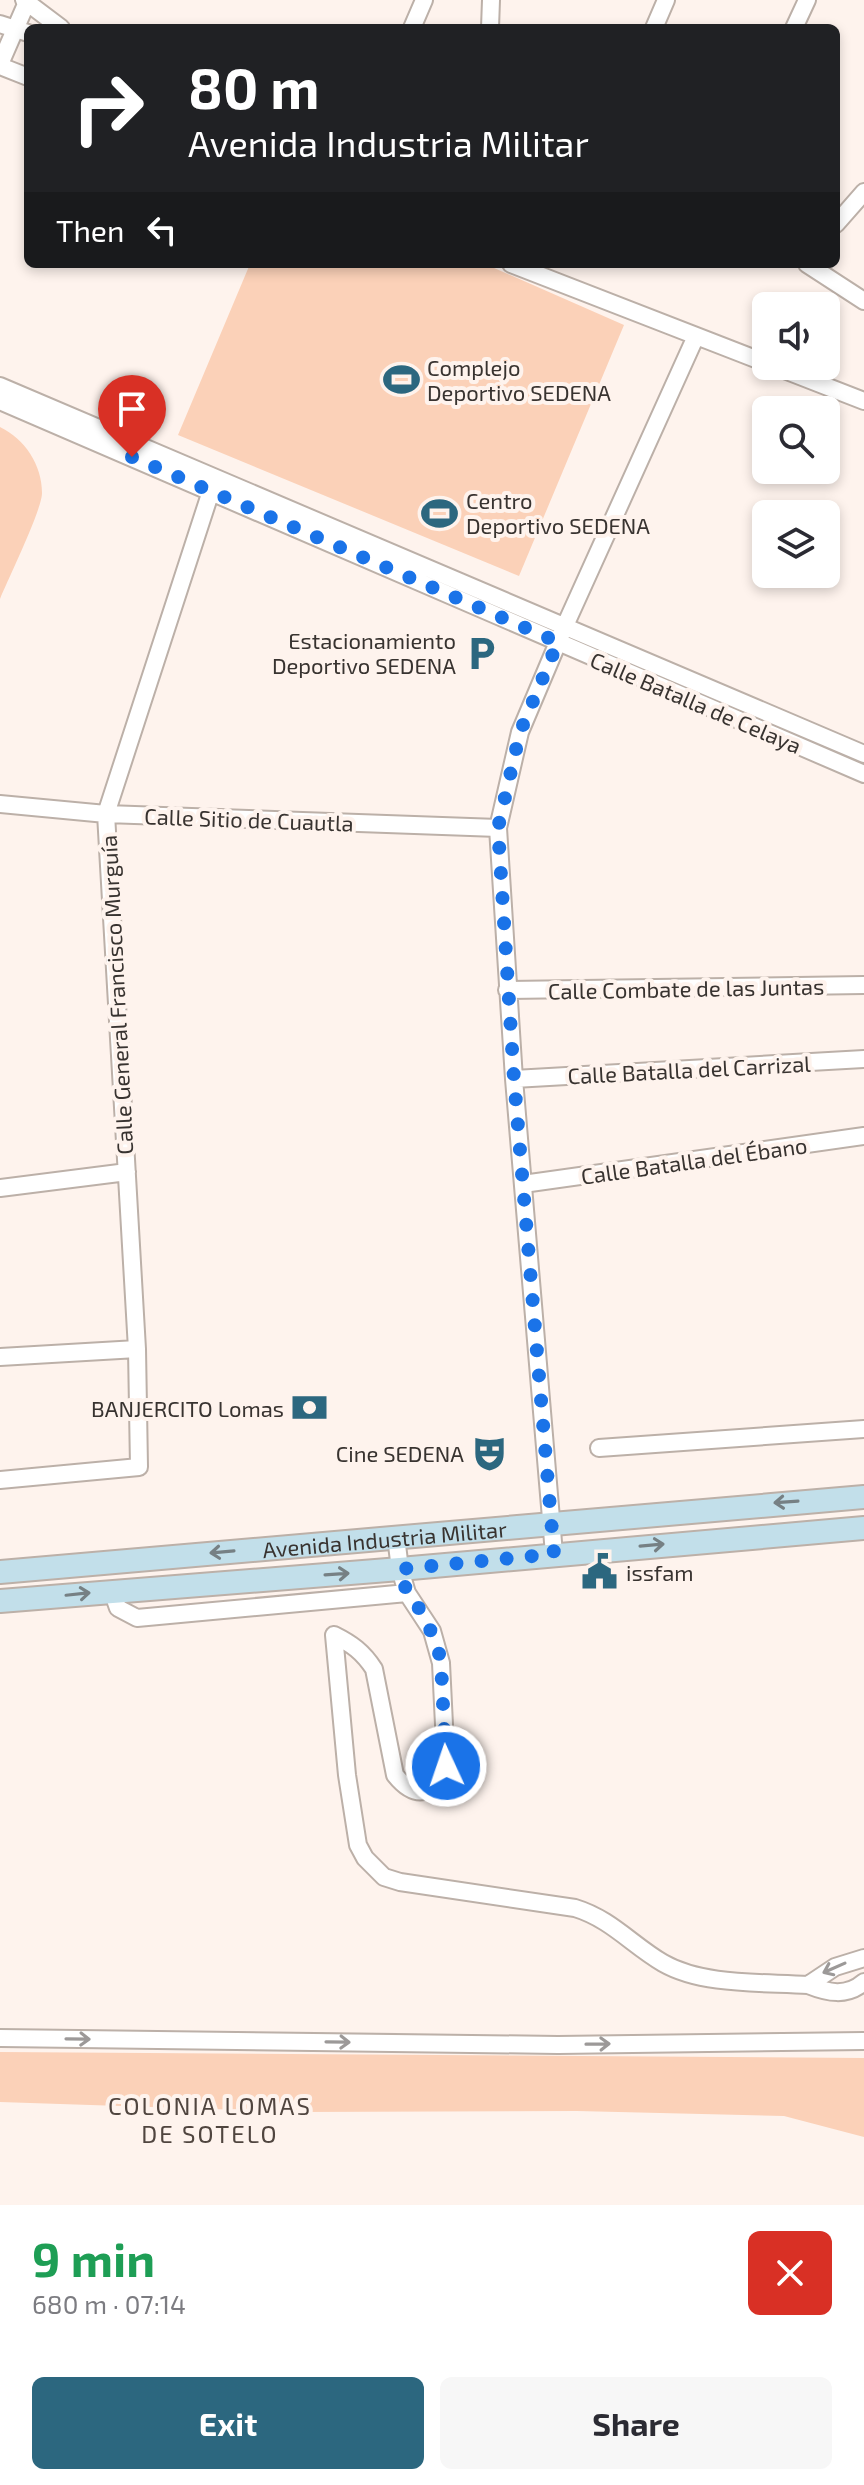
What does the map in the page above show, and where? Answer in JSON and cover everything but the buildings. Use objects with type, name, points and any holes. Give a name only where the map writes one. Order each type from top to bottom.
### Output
[{"type":"main road","name":"Avenida Industria Militar","points":[[0,1572],[864,1497]]},
{"type":"main road","name":"Avenida Industria Militar","points":[[0,1601],[864,1528]]},
{"type":"street","points":[[414,24],[424,0]]},
{"type":"street","points":[[490,24],[491,0]]},
{"type":"street","points":[[656,24],[666,0]]},
{"type":"street","points":[[796,24],[807,0]]},
{"type":"street","points":[[24,75],[0,65],[26,1],[56,24]]},
{"type":"street","points":[[840,219],[864,192]]},
{"type":"street","points":[[521,268],[752,358]]},
{"type":"street","points":[[813,268],[864,301]]},
{"type":"street","points":[[554,1554],[507,990],[498,828],[520,732],[696,336]]},
{"type":"street","points":[[810,380],[864,401]]},
{"type":"street","name":"Calle Batalla de Celaya","points":[[0,386],[561,635],[864,774]]},
{"type":"street","name":"Calle Batalla de Celaya","points":[[0,401],[561,635],[864,754]]},
{"type":"street","name":"Calle General Francisco Murguía","points":[[0,1480],[139,1467],[137,1349],[106,814],[211,491]]},
{"type":"street","name":"Calle Sitio de Cuautla","points":[[0,804],[106,814],[498,828]]},
{"type":"street","name":"Calle Combate de las Juntas","points":[[507,990],[864,985]]},
{"type":"street","name":"Calle Batalla del Carrizal","points":[[514,1079],[864,1059]]},
{"type":"street","name":"Calle Batalla del Ébano","points":[[523,1184],[864,1136]]},
{"type":"street","points":[[0,1188],[127,1172]]},
{"type":"street","points":[[0,1357],[137,1349]]},
{"type":"street","points":[[599,1448],[864,1429]]},
{"type":"street","points":[[396,1537],[407,1593],[432,1631],[441,1663],[446,1766],[442,1778],[434,1787],[423,1792],[404,1786],[395,1775],[374,1669],[353,1644],[334,1635],[352,1817],[358,1845],[372,1866],[384,1877],[400,1882],[575,1908],[596,1915],[662,1962],[698,1977],[808,1985],[825,1992],[842,1993],[856,1989],[864,1982]]},
{"type":"street","points":[[112,1591],[118,1608],[137,1618],[407,1593]]},
{"type":"street","points":[[808,1985],[835,1967],[864,1958]]},
{"type":"street","points":[[0,2038],[558,2045],[864,2041]]},
{"type":"shaded area","name":"Complejo Deportivo SEDENA","points":[[248,268],[494,268],[624,325],[519,576],[178,435]]},
{"type":"shaded area","points":[[0,427],[17,438],[30,454],[39,473],[42,493],[31,529],[0,599]]},
{"type":"shaded area","points":[[0,2052],[864,2058],[864,2137],[784,2116],[577,2111],[297,2112],[0,2102]]},
{"type":"place","name":"Complejo Deportivo SEDENA","points":[[401,380]]},
{"type":"place","name":"Centro Deportivo SEDENA","points":[[440,513]]},
{"type":"place","name":"Estacionamiento Deportivo SEDENA","points":[[482,653]]},
{"type":"place","name":"BANJERCITO Lomas","points":[[310,1408]]},
{"type":"place","name":"Cine SEDENA","points":[[490,1453]]},
{"type":"place","name":"issfam","points":[[600,1572]]},
{"type":"district","name":"COLONIA LOMAS DE SOTELO","points":[[210,2119]]},
{"type":"route","points":[[132,457],[558,642],[520,732],[498,828],[507,990],[554,1554],[400,1569],[407,1593],[421,1611],[437,1644],[441,1663],[446,1766]]}]
